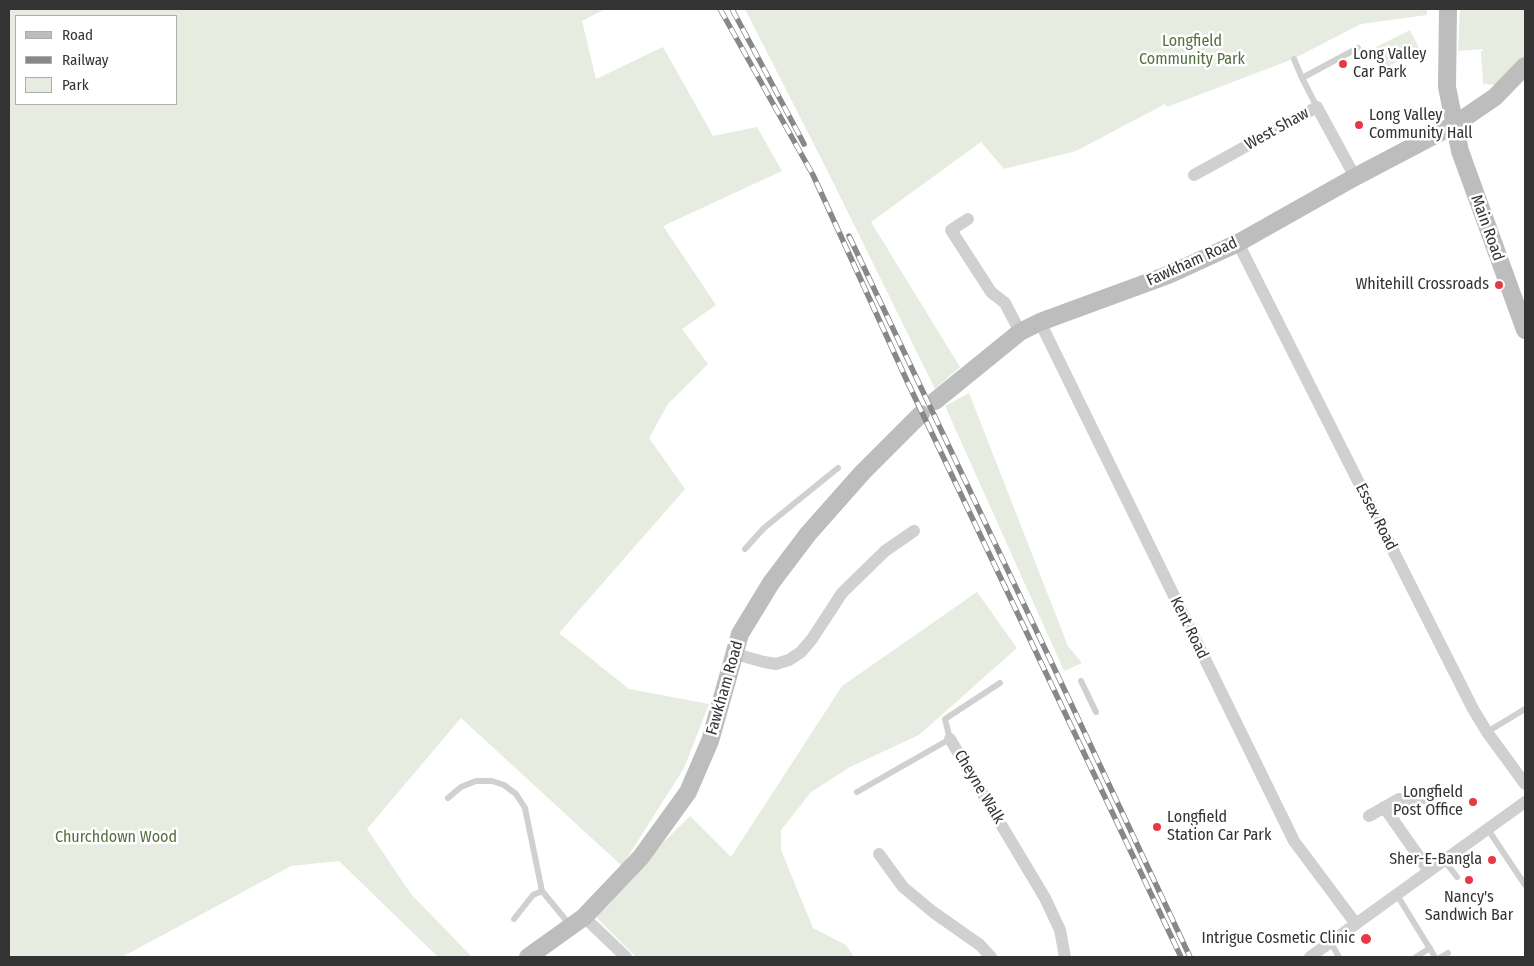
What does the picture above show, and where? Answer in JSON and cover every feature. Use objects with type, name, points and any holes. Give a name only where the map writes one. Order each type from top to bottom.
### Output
[{"type":"street","name":"Main Road","points":[[1448,9],[1447,87],[1460,151],[1525,330]]},
{"type":"street","name":"Fawkham Road","points":[[935,401],[1020,332],[1040,322],[1168,275],[1238,243],[1355,177],[1454,125],[1495,98],[1525,66]]},
{"type":"street","name":"West Shaw","points":[[1194,174],[1317,107],[1355,177]]},
{"type":"street","points":[[968,219],[951,230],[991,292],[1005,303],[1020,332]]},
{"type":"street","name":"Essex Road","points":[[1238,243],[1466,696],[1487,732],[1525,784]]},
{"type":"street","name":"Kent Road","points":[[1040,322],[1294,841],[1356,924]]},
{"type":"street","name":"Fawkham Road","points":[[530,957],[577,922],[641,857],[688,792],[710,741],[740,634],[770,583],[808,534],[862,472],[921,414]]},
{"type":"street","points":[[735,654],[776,664],[789,660],[801,652],[812,639],[842,593],[886,551],[914,531]]},
{"type":"street","name":"Cheyne Walk","points":[[950,739],[1044,898],[1060,930],[1065,957]]},
{"type":"street","points":[[1369,816],[1399,799],[1402,805],[1420,793],[1424,798]]},
{"type":"street","points":[[1310,957],[1525,802]]},
{"type":"street","points":[[1384,807],[1429,871]]},
{"type":"street","points":[[878,854],[903,887],[933,912],[980,945],[992,957]]},
{"type":"street","points":[[577,922],[626,957]]},
{"type":"lane","points":[[1302,78],[1358,48]]},
{"type":"lane","points":[[1294,59],[1317,107]]},
{"type":"lane","points":[[745,549],[764,528],[838,468]]},
{"type":"lane","points":[[1080,681],[1096,712]]},
{"type":"lane","points":[[857,792],[950,739],[945,719],[1000,683]]},
{"type":"lane","points":[[1487,732],[1525,709]]},
{"type":"lane","points":[[448,798],[461,787],[476,781],[492,781],[504,785],[516,794],[525,808],[542,891],[577,922]]},
{"type":"lane","points":[[1487,828],[1525,885]]},
{"type":"lane","points":[[1444,860],[1457,877]]},
{"type":"lane","points":[[514,919],[534,895],[542,891]]},
{"type":"lane","points":[[1397,895],[1436,957]]},
{"type":"lane","points":[[1331,943],[1338,957]]},
{"type":"lane","points":[[1416,957],[1430,948]]},
{"type":"lane","points":[[1441,957],[1448,953]]},
{"type":"green space","name":"Churchdown Wood","points":[[9,9],[605,9],[582,21],[596,79],[663,47],[713,136],[757,127],[782,171],[663,226],[716,305],[682,329],[708,364],[668,404],[649,438],[685,489],[559,633],[629,689],[709,704],[684,768],[622,866],[461,718],[367,829],[411,894],[472,957],[438,957],[339,861],[291,866],[122,957],[9,957]]},
{"type":"green space","name":"Longfield Community Park","points":[[745,9],[1427,9],[1427,15],[1361,24],[1293,59],[1167,107],[1165,104],[1076,151],[1004,169],[981,142],[871,222],[960,367],[935,389]]},
{"type":"green space","points":[[1460,9],[1525,9],[1525,57],[1495,85],[1483,84],[1481,52],[1483,49],[1458,51]]},
{"type":"green space","points":[[1410,30],[1420,50],[1387,67],[1376,47]]},
{"type":"green space","points":[[969,393],[1068,646],[1082,663],[1064,671],[945,406]]},
{"type":"green space","points":[[977,592],[1017,648],[919,735],[850,767],[811,792],[781,830],[781,850],[813,928],[846,945],[854,957],[636,957],[596,917],[615,890],[690,816],[731,857],[842,686]]},
{"type":"railway","points":[[720,9],[813,175],[908,383],[1181,957]]},
{"type":"railway","points":[[732,9],[804,144]]},
{"type":"railway","points":[[849,236],[1190,957]]},
{"type":"place","name":"Long Valley Car Park","points":[[1343,64]]},
{"type":"place","name":"Long Valley Community Hall","points":[[1359,125]]},
{"type":"place","name":"Whitehill Crossroads","points":[[1499,285]]},
{"type":"place","name":"Longfield Post Office","points":[[1473,802]]},
{"type":"place","name":"Longfield Station Car Park","points":[[1157,827]]},
{"type":"place","name":"Sher-E-Bangla","points":[[1492,860]]},
{"type":"place","name":"Nancy's Sandwich Bar","points":[[1469,880]]},
{"type":"place","name":"Intrigue Cosmetic Clinic","points":[[1366,939]]}]
